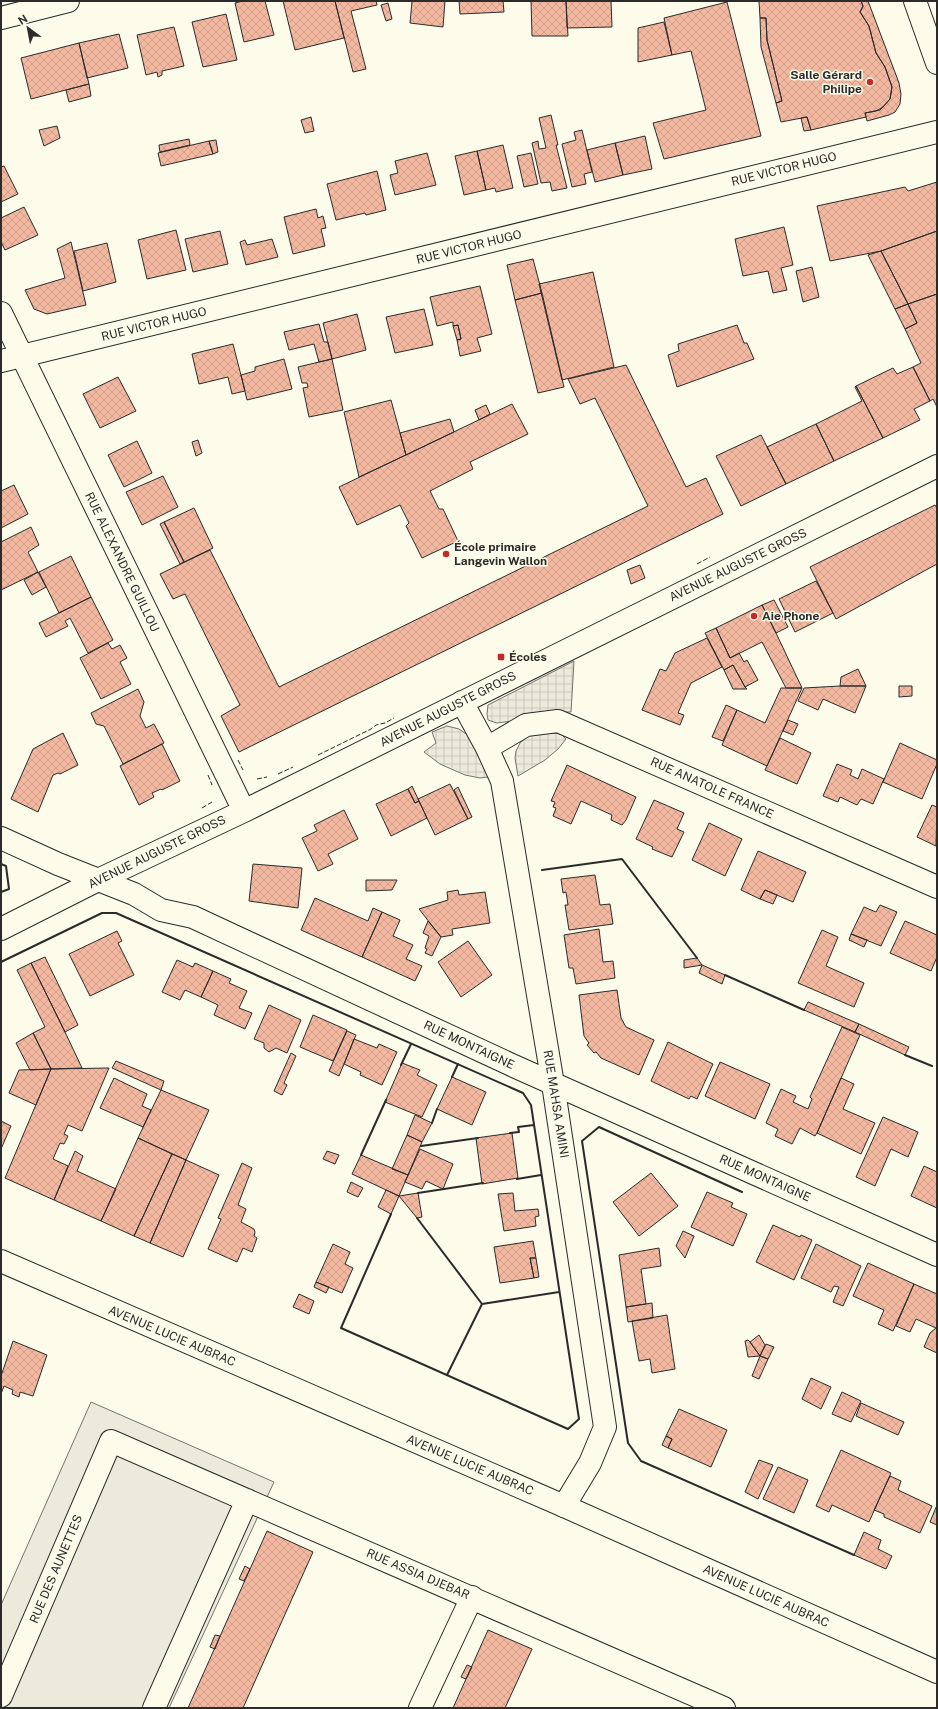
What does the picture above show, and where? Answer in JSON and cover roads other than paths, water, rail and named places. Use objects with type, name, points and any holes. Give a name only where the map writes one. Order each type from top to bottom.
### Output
[{"type":"street","points":[[1,18],[68,1]]},
{"type":"street","points":[[915,1],[937,63]]},
{"type":"street","name":"RUE VICTOR HUGO","points":[[1,361],[937,132]]},
{"type":"street","name":"RUE ALEXANDRE GUILLOU","points":[[1,313],[244,811]]},
{"type":"street","name":"AVENUE AUGUSTE GROSS","points":[[1,929],[98,880],[244,811],[937,466]]},
{"type":"street","name":"RUE MAHSA AMINI","points":[[462,702],[487,748],[502,781],[553,1084],[605,1427],[590,1463],[564,1506]]},
{"type":"street","name":"RUE ANATOLE FRANCE","points":[[487,748],[526,725],[558,721],[937,886]]},
{"type":"street","name":"RUE MONTAIGNE","points":[[1,838],[134,894],[161,910],[193,917],[553,1084],[937,1255]]},
{"type":"street","name":"AVENUE LUCIE AUBRAC","points":[[1,1261],[564,1506],[937,1672]]},
{"type":"street","name":"RUE ASSIA DJEBAR","points":[[111,1441],[724,1708]]},
{"type":"street","name":"RUE DES AUNETTES","points":[[1,1696],[111,1441]]},
{"type":"street","points":[[154,1708],[247,1500]]},
{"type":"street","points":[[420,1708],[472,1597]]},
{"type":"place","name":"Salle Gérard Philipe","points":[[870,82]]},
{"type":"place","name":"École primaire Langevin Wallon","points":[[446,554]]},
{"type":"place","name":"Aie Phone","points":[[754,616]]},
{"type":"place","name":"Écoles","points":[[501,657]]}]
